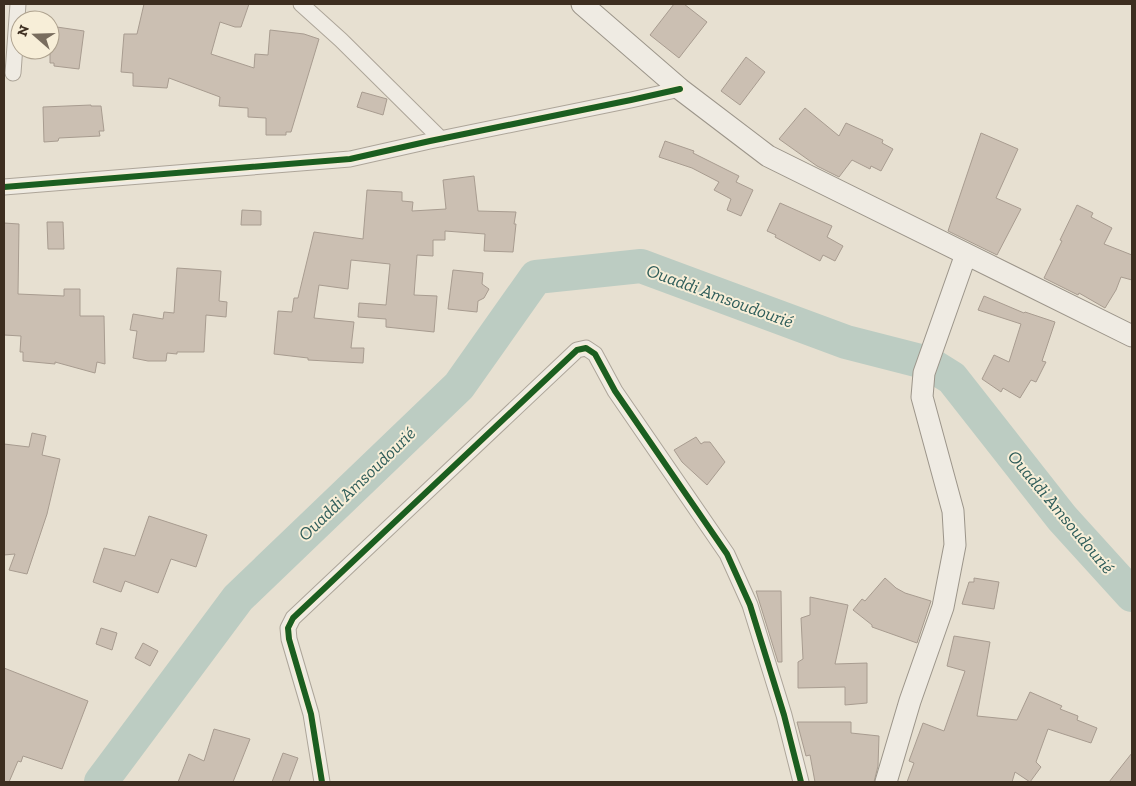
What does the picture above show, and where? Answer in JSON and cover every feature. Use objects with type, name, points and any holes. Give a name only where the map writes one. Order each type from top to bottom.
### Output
[{"type":"street","points":[[13,73],[18,4]]},
{"type":"street","points":[[301,4],[441,139]]},
{"type":"street","points":[[582,4],[680,88],[768,156],[1132,336]]},
{"type":"street","points":[[4,186],[350,159],[680,88]]},
{"type":"street","points":[[886,782],[910,701],[943,607],[955,545],[953,511],[922,397],[924,373],[966,254]]},
{"type":"street","points":[[322,782],[311,714],[289,639],[288,628],[293,618],[577,350],[586,348],[595,354],[615,391],[727,554],[750,605],[784,715],[801,782]]},
{"type":"building","points":[[144,4],[249,4],[241,27],[220,22],[211,54],[254,68],[255,54],[268,55],[270,30],[304,34],[319,39],[291,132],[286,132],[286,135],[266,135],[266,118],[248,117],[248,108],[219,106],[220,97],[169,78],[167,88],[133,86],[133,73],[121,72],[124,34],[137,34]]},
{"type":"building","points":[[674,4],[684,4],[707,22],[679,58],[650,35]]},
{"type":"building","points":[[60,27],[84,31],[79,69],[54,66],[54,63],[50,63],[50,60],[60,60]]},
{"type":"building","points":[[746,57],[765,72],[740,105],[721,91]]},
{"type":"building","points":[[362,92],[387,99],[383,115],[357,107]]},
{"type":"building","points":[[101,106],[104,131],[99,131],[100,136],[59,138],[58,141],[44,142],[43,107]]},
{"type":"building","points":[[805,108],[839,136],[846,123],[883,140],[882,143],[893,149],[881,171],[871,166],[870,169],[852,160],[839,177],[817,166],[779,139]]},
{"type":"building","points":[[981,133],[1018,149],[996,198],[1021,209],[997,255],[948,231]]},
{"type":"building","points":[[665,141],[694,151],[693,153],[739,176],[736,182],[753,190],[741,216],[727,210],[731,199],[714,190],[719,182],[692,168],[659,157]]},
{"type":"building","points":[[474,176],[478,211],[516,212],[513,252],[484,251],[485,234],[445,231],[445,240],[433,240],[433,256],[417,255],[414,295],[437,296],[434,332],[386,327],[386,319],[358,317],[359,303],[386,305],[390,264],[351,260],[348,289],[319,285],[314,318],[354,322],[351,348],[364,348],[363,363],[308,360],[308,358],[274,354],[278,311],[292,312],[294,298],[298,298],[314,232],[363,239],[367,190],[402,192],[402,201],[413,202],[412,211],[446,209],[443,180]]},
{"type":"building","points":[[780,203],[832,226],[827,237],[843,246],[835,261],[823,255],[820,261],[767,231]]},
{"type":"building","points":[[1077,205],[1093,213],[1091,217],[1112,228],[1104,244],[1132,255],[1132,280],[1121,277],[1116,290],[1105,308],[1079,293],[1078,295],[1044,278]]},
{"type":"building","points":[[242,210],[261,211],[261,225],[241,225]]},
{"type":"building","points":[[47,222],[63,222],[64,249],[48,249]]},
{"type":"building","points":[[4,223],[19,224],[18,294],[64,296],[64,289],[80,289],[80,316],[104,316],[105,364],[97,362],[95,373],[55,362],[55,364],[23,361],[23,352],[20,352],[21,336],[4,335]]},
{"type":"building","points":[[177,268],[221,271],[219,301],[227,302],[226,317],[206,315],[204,352],[167,353],[166,361],[148,361],[133,358],[137,331],[130,330],[133,314],[163,319],[164,312],[174,313]]},
{"type":"building","points":[[453,270],[483,273],[482,284],[489,289],[484,298],[478,301],[477,312],[448,309]]},
{"type":"building","points":[[984,296],[1024,313],[1055,322],[1042,361],[1046,362],[1036,382],[1031,380],[1020,398],[1003,388],[1001,392],[982,379],[994,355],[1009,362],[1021,324],[978,310]]},
{"type":"building","points":[[32,433],[46,436],[42,455],[60,459],[47,514],[27,574],[9,570],[15,554],[4,555],[4,444],[29,447]]},
{"type":"building","points":[[696,437],[701,444],[710,442],[725,462],[707,485],[682,462],[674,450]]},
{"type":"building","points":[[149,516],[207,535],[196,567],[171,559],[158,593],[125,581],[121,592],[93,582],[104,548],[135,556]]},
{"type":"building","points":[[885,578],[905,593],[931,601],[917,643],[872,627],[853,610],[862,599],[865,601]]},
{"type":"building","points":[[974,578],[999,582],[994,609],[962,604],[969,582],[974,582]]},
{"type":"building","points":[[756,591],[781,591],[782,662],[778,662]]},
{"type":"building","points":[[810,597],[848,605],[835,664],[867,663],[867,703],[845,705],[845,687],[798,688],[798,662],[803,659],[801,618],[810,615]]},
{"type":"building","points":[[101,628],[117,633],[112,650],[96,644]]},
{"type":"building","points":[[954,636],[990,642],[977,716],[1017,720],[1030,692],[1062,706],[1060,709],[1078,716],[1077,720],[1097,728],[1091,743],[1048,729],[1036,762],[1041,767],[1030,782],[1015,772],[1012,782],[907,782],[914,763],[909,761],[923,723],[944,731],[965,671],[947,666]]},
{"type":"building","points":[[143,643],[158,651],[150,666],[135,658]]},
{"type":"building","points":[[4,668],[88,701],[62,769],[23,756],[21,762],[18,761],[9,782],[4,782]]},
{"type":"building","points":[[797,722],[851,722],[851,733],[879,736],[878,766],[874,782],[815,782],[810,755],[806,756]]},
{"type":"building","points":[[214,729],[250,739],[233,782],[178,782],[189,754],[204,761]]},
{"type":"building","points":[[283,753],[298,758],[289,782],[272,782]]},
{"type":"building","points":[[1132,753],[1132,782],[1109,782]]},
{"type":"waterway","name":"Ouaddi Amsoudourié","points":[[101,782],[238,598],[459,386],[536,277],[641,266],[846,342],[928,363],[952,378],[1062,518],[1132,595]]},
{"type":"cycle path","points":[[4,187],[350,159],[680,89]]},
{"type":"cycle path","points":[[322,782],[311,714],[289,639],[288,628],[293,618],[577,350],[586,348],[595,354],[615,391],[727,554],[750,605],[784,715],[801,782]]}]
